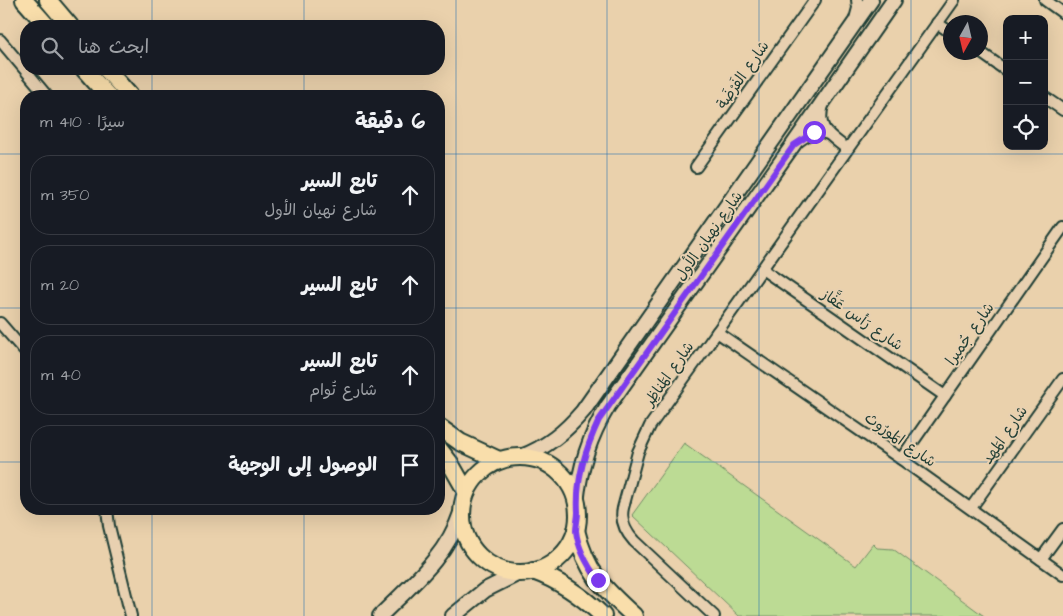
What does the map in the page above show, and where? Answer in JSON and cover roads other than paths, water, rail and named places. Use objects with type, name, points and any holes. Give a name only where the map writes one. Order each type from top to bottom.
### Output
[{"type":"main road","points":[[24,0],[42,20]]},
{"type":"main road","points":[[48,0],[65,20]]},
{"type":"main road","name":"شارع نهيان الأول","points":[[521,457],[549,444],[562,434],[583,411],[871,0]]},
{"type":"main road","name":"شارع نهيان الأول","points":[[576,503],[581,468],[599,420],[794,145],[894,0]]},
{"type":"main road","points":[[89,75],[103,90]]},
{"type":"main road","points":[[111,75],[125,90]]},
{"type":"main road","points":[[445,431],[460,442],[499,460]]},
{"type":"main road","points":[[445,457],[466,491]]},
{"type":"main road","points":[[380,616],[437,559],[449,542],[462,512],[466,491],[480,473],[499,460],[521,457],[540,460],[557,470],[570,485],[578,512],[576,530],[569,546],[564,553],[550,564],[485,590],[453,616]]},
{"type":"main road","points":[[462,512],[463,528],[467,539],[479,556],[498,568],[526,572],[553,579],[571,589],[603,616]]},
{"type":"main road","points":[[576,530],[584,556],[598,580],[606,591],[634,616]]},
{"type":"street","name":"شارع الفَرْضَة","points":[[696,167],[815,0]]},
{"type":"street","points":[[853,26],[858,8],[857,0]]},
{"type":"street","name":"شارع المَناظِر","points":[[714,616],[630,537],[624,526],[622,514],[638,452],[645,434],[954,0]]},
{"type":"street","points":[[1045,0],[1063,13]]},
{"type":"street","points":[[937,23],[943,27]]},
{"type":"street","points":[[0,40],[20,64]]},
{"type":"street","points":[[988,58],[1003,68]]},
{"type":"street","points":[[29,75],[42,90]]},
{"type":"street","points":[[824,100],[820,120],[823,128],[847,149]]},
{"type":"street","points":[[1048,100],[1063,110]]},
{"type":"street","points":[[794,145],[810,133],[817,131],[828,134]]},
{"type":"street","name":"شارع جُميرا","points":[[901,459],[1063,227]]},
{"type":"street","name":"شارع رَأس عَفَّاز","points":[[762,269],[945,396]]},
{"type":"street","points":[[0,322],[20,346]]},
{"type":"street","name":"شارع المَورُوث","points":[[717,332],[972,508],[1063,574]]},
{"type":"street","name":"شارع المَهد","points":[[972,508],[1063,379]]},
{"type":"street","points":[[108,515],[109,526],[131,616]]},
{"type":"street","points":[[1042,559],[1063,529]]}]
